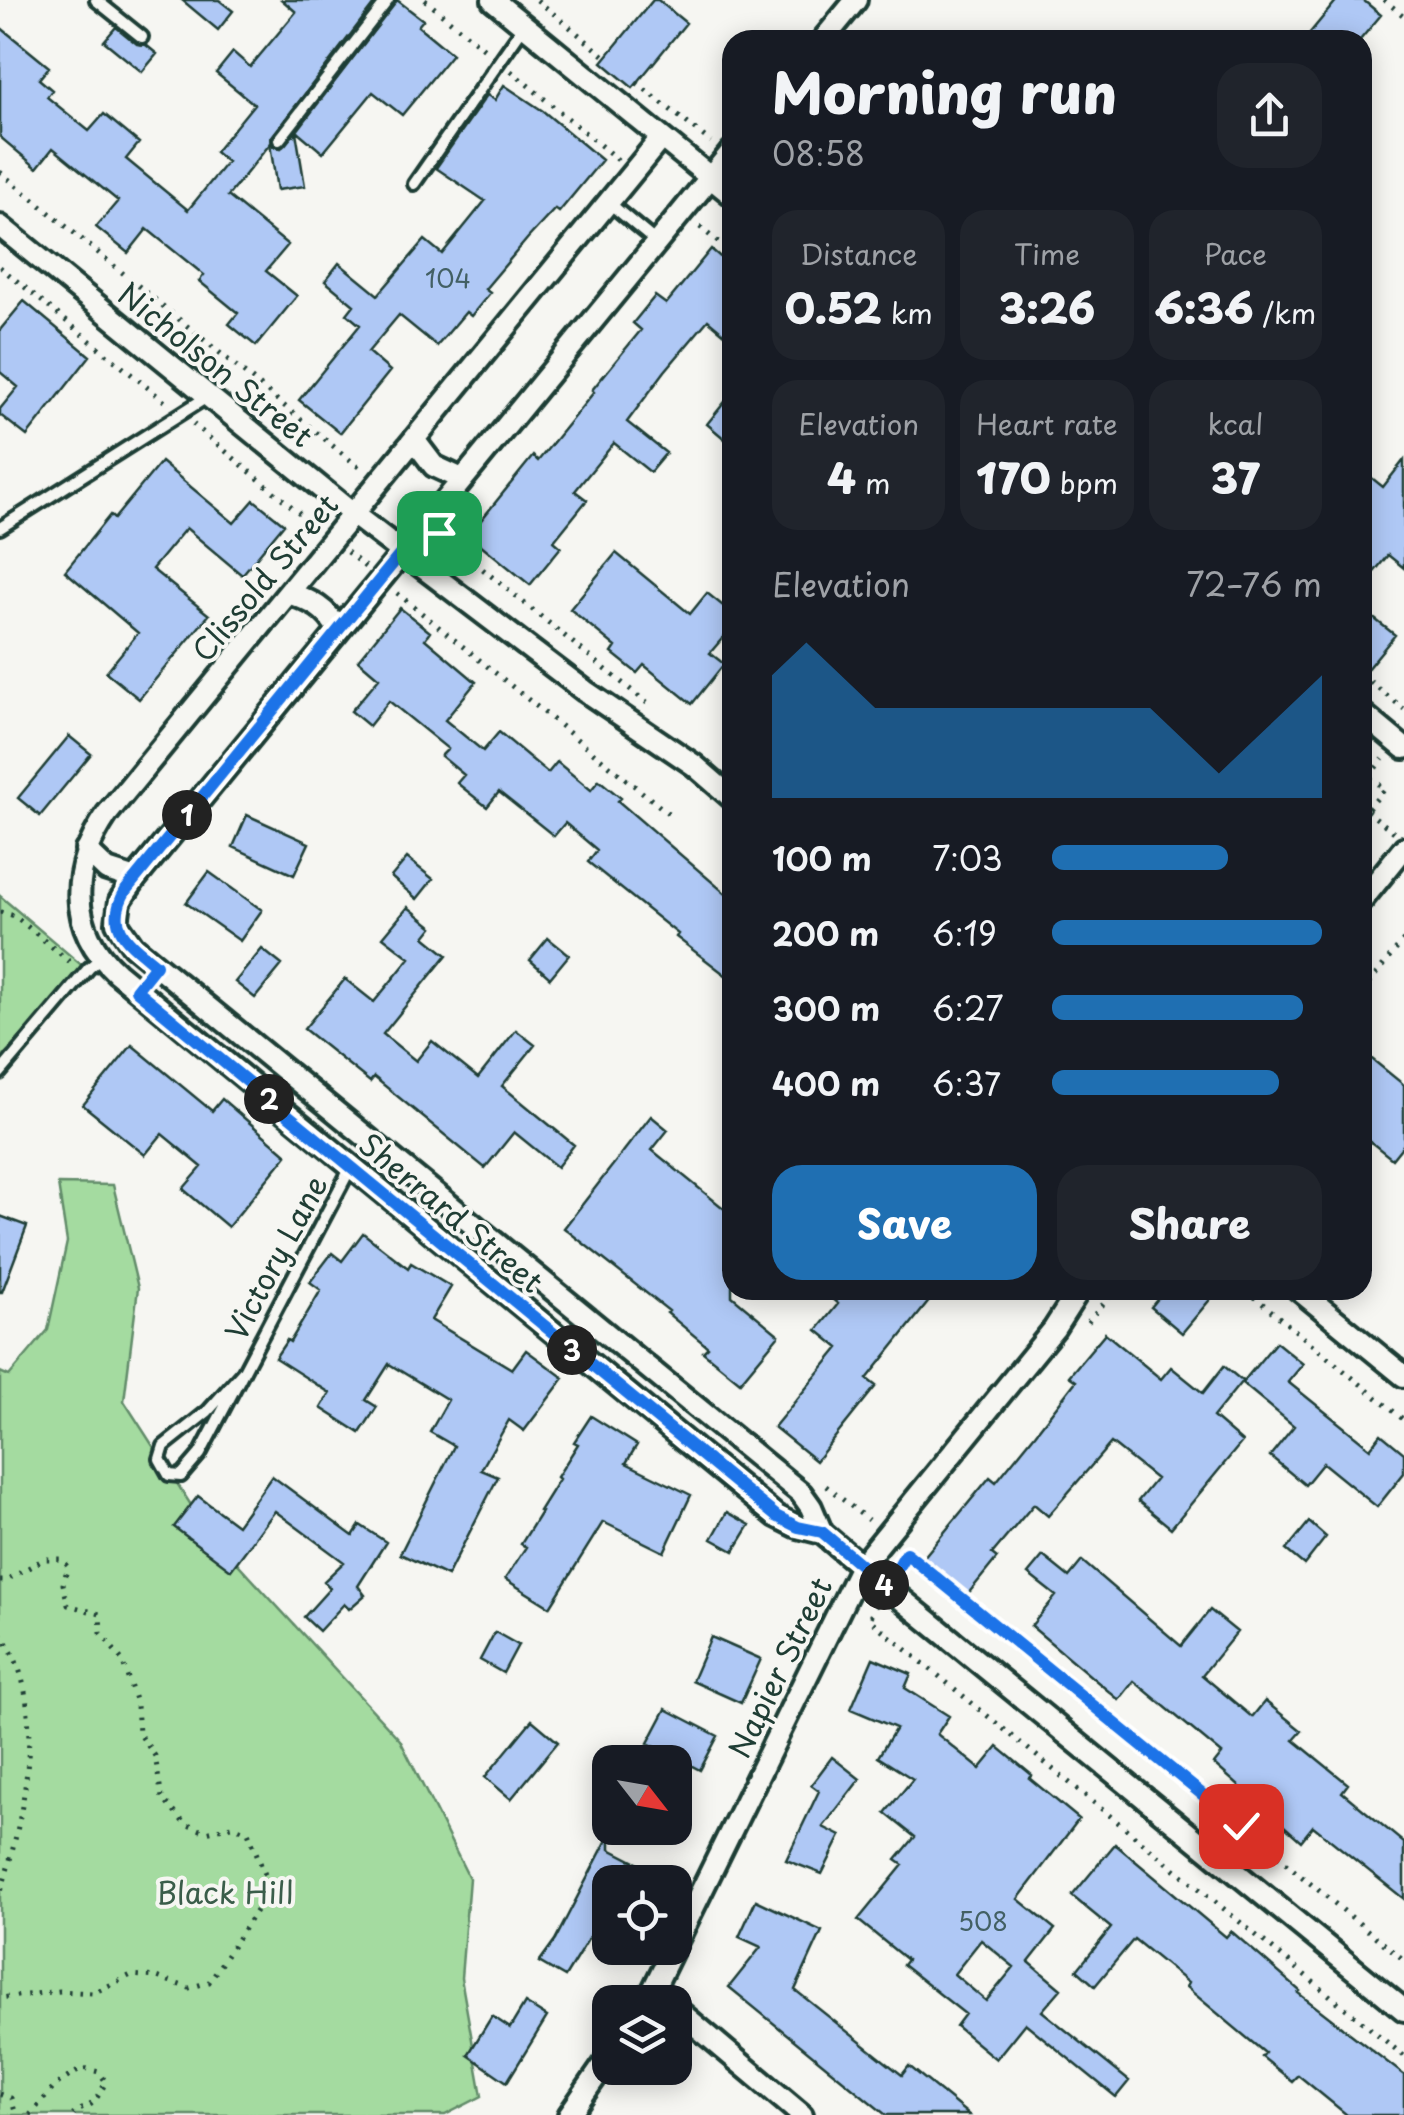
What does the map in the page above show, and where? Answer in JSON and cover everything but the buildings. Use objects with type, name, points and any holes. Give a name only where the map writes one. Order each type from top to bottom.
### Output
[{"type":"street","points":[[493,0],[722,186]]},
{"type":"street","points":[[831,30],[856,0]]},
{"type":"street","name":"Clissold Street","points":[[101,958],[82,912],[79,878],[86,850],[107,814],[660,138]]},
{"type":"street","points":[[101,958],[122,933],[117,909],[135,879],[722,164]]},
{"type":"street","name":"Nicholson Street","points":[[0,226],[402,553],[722,789]]},
{"type":"street","points":[[415,441],[434,466],[462,478]]},
{"type":"street","points":[[289,594],[319,606],[338,630]]},
{"type":"street","points":[[1372,721],[1404,748]]},
{"type":"street","points":[[1372,888],[1404,848]]},
{"type":"street","points":[[86,850],[108,870],[135,879]]},
{"type":"street","name":"Sherrard Street","points":[[122,933],[156,965],[800,1493],[812,1507],[822,1532],[861,1566],[1404,2010]]},
{"type":"street","name":"Sherrard Street","points":[[101,958],[776,1516],[798,1527],[822,1532]]},
{"type":"street","points":[[136,990],[156,965]]},
{"type":"street","name":"Napier Street","points":[[664,1985],[861,1566],[1054,1329],[1073,1300]]},
{"type":"street","points":[[1311,1300],[1404,1376]]},
{"type":"street","points":[[692,2022],[802,2115]]},
{"type":"street","points":[[569,2115],[592,2082]]},
{"type":"lane","points":[[96,0],[142,36]]},
{"type":"lane","points":[[279,140],[388,0]]},
{"type":"lane","points":[[414,184],[524,26]]},
{"type":"lane","points":[[608,202],[656,242]]},
{"type":"lane","points":[[0,528],[208,396]]},
{"type":"lane","points":[[0,1073],[101,958]]},
{"type":"lane","name":"Victory Lane","points":[[243,1372],[208,1411],[164,1446],[160,1459],[169,1475],[182,1476],[200,1454],[352,1166]]},
{"type":"path","points":[[425,0],[632,172]]},
{"type":"path","points":[[537,0],[606,57]]},
{"type":"path","points":[[1384,0],[1404,16]]},
{"type":"path","points":[[637,82],[722,148]]},
{"type":"path","points":[[0,172],[379,484]]},
{"type":"path","points":[[0,267],[674,818]]},
{"type":"path","points":[[426,523],[658,712]]},
{"type":"path","points":[[1372,683],[1404,709]]},
{"type":"path","points":[[1372,779],[1385,789],[1372,804]]},
{"type":"path","points":[[1372,818],[1404,840]]},
{"type":"path","points":[[0,912],[15,916],[84,974]]},
{"type":"path","points":[[1372,978],[1404,940]]},
{"type":"path","points":[[1258,1300],[1404,1420]]},
{"type":"path","points":[[902,1550],[1404,1960]]},
{"type":"path","points":[[0,1581],[44,1559],[61,1559],[68,1566],[63,1584],[68,1605],[100,1614],[101,1634],[122,1660],[137,1706],[139,1733],[154,1756],[162,1798],[185,1824],[206,1832],[232,1826],[248,1832],[268,1882],[263,1900],[209,1982],[188,1988],[157,1977],[130,1975],[93,1993],[60,1991],[0,1998]]},
{"type":"path","points":[[887,1587],[868,1619],[1404,2056]]},
{"type":"path","points":[[0,1634],[12,1649],[26,1685],[28,1765],[20,1828],[0,1896]]},
{"type":"path","points":[[30,2115],[57,2084],[83,2068],[99,2072],[106,2082],[91,2104],[73,2115]]},
{"type":"path","points":[[0,2094],[11,2098],[16,2115]]},
{"type":"green space","points":[[0,896],[85,968],[0,1059]]},
{"type":"green space","name":"Black Hill","points":[[58,1184],[113,1185],[138,1288],[124,1401],[207,1530],[400,1740],[469,1878],[461,1978],[482,2096],[445,2115],[0,2115],[0,1372],[9,1376],[48,1330],[67,1242]]},
{"type":"route","points":[[439,533],[426,523],[126,890],[117,909],[117,923],[126,939],[156,965],[136,990],[776,1516],[798,1527],[822,1532],[887,1587],[906,1553],[1241,1826]]}]
